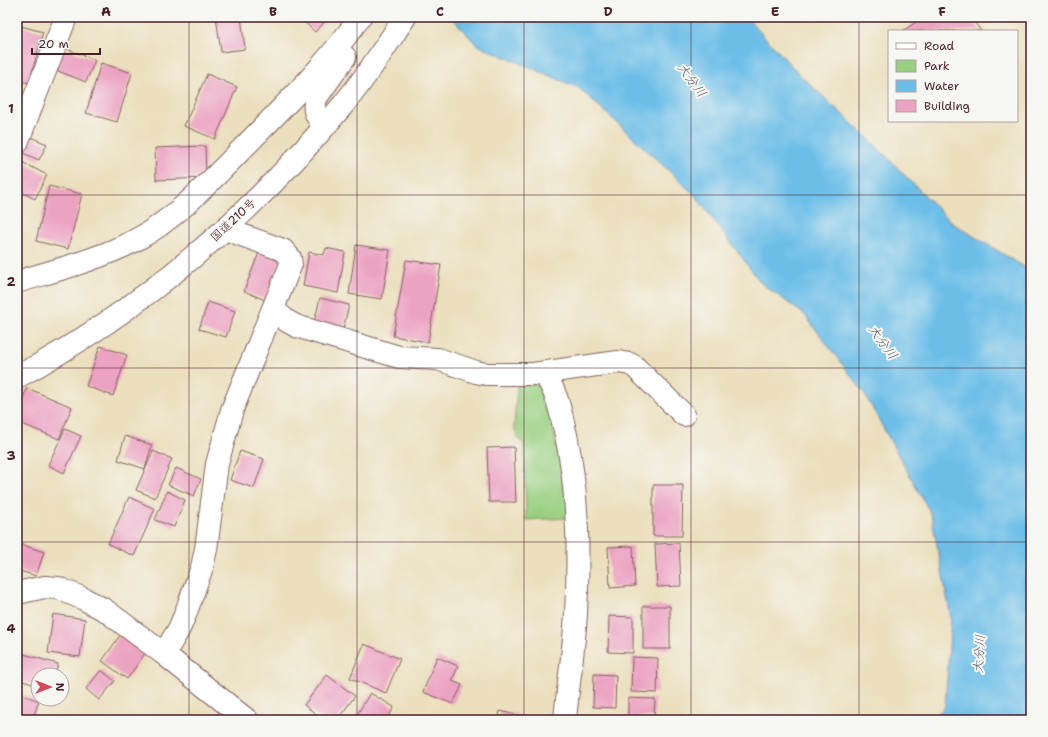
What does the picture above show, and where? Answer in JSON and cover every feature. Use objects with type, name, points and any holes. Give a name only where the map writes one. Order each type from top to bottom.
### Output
[{"type":"main road","points":[[17,143],[66,17]]},
{"type":"main road","points":[[17,282],[110,252],[135,241],[161,224],[190,201],[287,103],[322,65],[360,17]]},
{"type":"main road","points":[[324,127],[314,112],[316,98],[361,35],[366,27],[367,17]]},
{"type":"main road","name":"国道210号","points":[[17,377],[55,356],[118,315],[170,276],[227,226],[267,189],[324,127],[360,83],[402,22]]},
{"type":"main road","points":[[164,654],[179,629],[199,575],[206,549],[217,464],[225,431],[232,410],[291,264],[290,258],[283,250],[233,232],[227,226]]},
{"type":"main road","points":[[273,309],[287,321],[296,326],[399,357],[438,359],[486,374],[543,373],[618,362],[630,364],[635,367],[684,415]]},
{"type":"main road","points":[[543,373],[553,388],[564,428],[572,475],[574,501],[576,546],[576,614],[565,720]]},
{"type":"main road","points":[[17,593],[45,587],[58,588],[84,599],[104,610],[164,654],[247,720]]},
{"type":"green space","points":[[541,384],[546,389],[570,518],[526,520],[524,443],[518,439],[514,427],[517,385]]},
{"type":"water","name":"大分川","points":[[451,17],[746,17],[802,77],[873,143],[952,223],[1031,271],[1031,720],[933,720],[945,706],[951,618],[931,514],[864,393],[805,315],[761,283],[695,195],[579,88],[477,45]]},
{"type":"building","points":[[216,17],[241,17],[245,49],[221,52]]},
{"type":"building","points":[[299,17],[329,17],[315,32]]},
{"type":"building","points":[[923,17],[971,17],[980,30],[904,30]]},
{"type":"building","points":[[17,25],[43,32],[29,83],[17,80]]},
{"type":"building","points":[[62,47],[95,60],[86,82],[53,69]]},
{"type":"building","points":[[101,63],[132,73],[117,122],[86,113]]},
{"type":"building","points":[[207,74],[237,87],[215,139],[184,126]]},
{"type":"building","points":[[28,136],[47,144],[39,160],[21,152]]},
{"type":"building","points":[[205,146],[206,178],[156,180],[155,148]]},
{"type":"building","points":[[18,160],[47,175],[35,199],[17,190]]},
{"type":"building","points":[[49,186],[82,194],[68,249],[36,241]]},
{"type":"building","points":[[356,245],[390,250],[382,299],[349,294]]},
{"type":"building","points":[[326,248],[345,252],[338,293],[303,286],[309,252],[324,255]]},
{"type":"building","points":[[260,250],[282,258],[265,300],[244,291]]},
{"type":"building","points":[[406,260],[441,265],[428,342],[393,336]]},
{"type":"building","points":[[320,298],[349,305],[343,329],[314,323]]},
{"type":"building","points":[[208,302],[235,311],[226,337],[199,329]]},
{"type":"building","points":[[100,346],[127,355],[113,396],[86,386]]},
{"type":"building","points":[[27,388],[72,407],[59,439],[17,422],[17,413]]},
{"type":"building","points":[[65,429],[81,436],[64,473],[48,465]]},
{"type":"building","points":[[125,436],[152,445],[145,469],[118,460]]},
{"type":"building","points":[[514,447],[516,502],[489,502],[487,448]]},
{"type":"building","points":[[153,451],[172,459],[155,498],[136,490]]},
{"type":"building","points":[[240,451],[264,459],[254,488],[230,480]]},
{"type":"building","points":[[176,468],[201,479],[194,496],[168,485]]},
{"type":"building","points":[[653,485],[683,485],[682,536],[653,536]]},
{"type":"building","points":[[167,491],[185,500],[174,527],[155,520]]},
{"type":"building","points":[[129,497],[155,509],[134,556],[108,544]]},
{"type":"building","points":[[17,543],[44,552],[36,576],[17,570]]},
{"type":"building","points":[[679,543],[681,586],[657,587],[655,544]]},
{"type":"building","points":[[633,546],[635,586],[610,588],[608,547]]},
{"type":"building","points":[[643,606],[670,606],[670,649],[643,649]]},
{"type":"building","points":[[53,614],[85,619],[80,657],[48,653]]},
{"type":"building","points":[[609,616],[633,617],[633,653],[608,652]]},
{"type":"building","points":[[121,634],[146,652],[127,679],[102,661]]},
{"type":"building","points":[[364,644],[400,659],[386,693],[350,678]]},
{"type":"building","points":[[17,652],[58,664],[57,667],[30,667],[30,683],[17,679]]},
{"type":"building","points":[[437,657],[458,666],[452,681],[462,685],[453,704],[423,692]]},
{"type":"building","points":[[632,657],[658,658],[657,693],[631,692]]},
{"type":"building","points":[[101,670],[115,681],[99,700],[86,689]]},
{"type":"building","points":[[594,674],[616,675],[615,708],[593,707]]},
{"type":"building","points":[[327,675],[355,696],[337,720],[324,720],[304,705]]},
{"type":"building","points":[[17,693],[30,698],[30,707],[37,707],[32,720],[17,720]]},
{"type":"building","points":[[370,693],[394,707],[387,720],[354,720]]},
{"type":"building","points":[[628,698],[655,699],[654,717],[628,717]]},
{"type":"building","points":[[500,711],[535,719],[535,720],[498,720]]}]
